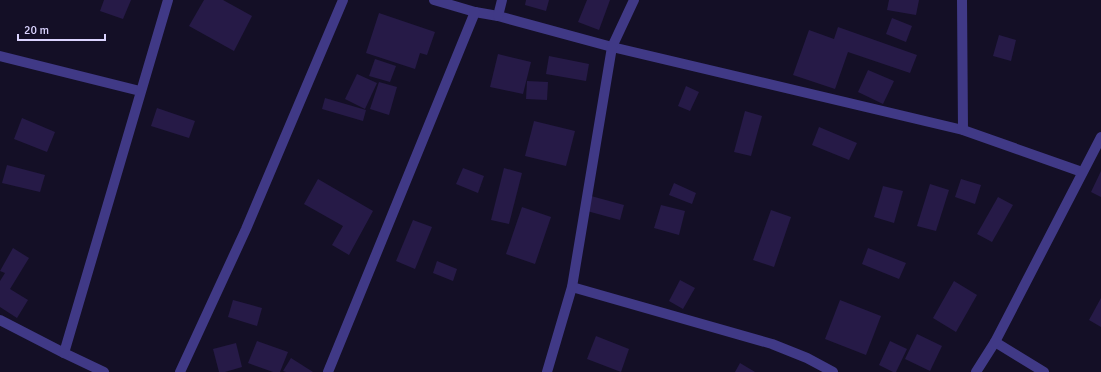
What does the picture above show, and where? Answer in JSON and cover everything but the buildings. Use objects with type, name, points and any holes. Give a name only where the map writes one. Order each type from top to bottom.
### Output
[{"type":"street","points":[[64,353],[168,0]]},
{"type":"street","points":[[180,372],[246,229],[343,0]]},
{"type":"street","points":[[434,0],[474,12],[498,16],[612,47],[963,130],[1082,172]]},
{"type":"street","points":[[498,16],[502,0]]},
{"type":"street","points":[[547,372],[572,287],[612,47],[634,0]]},
{"type":"street","points":[[962,0],[963,130]]},
{"type":"street","points":[[328,372],[474,12]]},
{"type":"street","points":[[0,56],[140,91]]},
{"type":"street","points":[[976,372],[994,342],[1101,137]]},
{"type":"street","points":[[572,287],[772,344],[807,358],[833,372]]},
{"type":"street","points":[[0,320],[104,372]]},
{"type":"street","points":[[994,342],[1044,372]]}]
